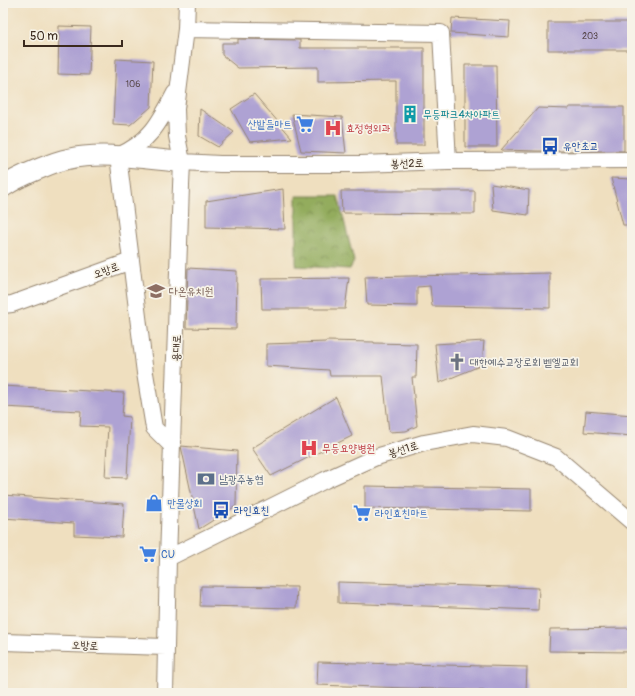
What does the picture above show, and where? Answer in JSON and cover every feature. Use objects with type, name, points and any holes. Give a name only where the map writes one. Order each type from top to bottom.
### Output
[{"type":"main road","points":[[3,187],[26,174],[55,162],[87,156],[118,156],[182,162]]},
{"type":"street","name":"용대로","points":[[165,693],[168,558],[182,162],[177,136],[176,109],[186,29],[187,3]]},
{"type":"street","points":[[186,29],[441,33],[448,161]]},
{"type":"street","points":[[118,156],[130,151],[140,144],[154,130],[179,86]]},
{"type":"street","name":"오방로","points":[[3,305],[12,304],[131,261],[118,156]]},
{"type":"street","name":"봉선2로","points":[[182,162],[220,164],[360,164],[448,161],[632,160]]},
{"type":"street","points":[[131,261],[145,373],[154,428],[172,446]]},
{"type":"street","name":"봉선1로","points":[[168,558],[325,480],[376,457],[424,442],[473,434],[507,438],[556,458],[632,522]]},
{"type":"street","name":"오방로","points":[[3,642],[166,647]]},
{"type":"green space","points":[[296,196],[338,196],[354,261],[350,269],[296,266]]},
{"type":"building","points":[[452,18],[510,21],[509,37],[451,33]]},
{"type":"building","points":[[548,22],[632,22],[632,50],[548,50]]},
{"type":"building","points":[[59,26],[91,27],[89,75],[58,74]]},
{"type":"building","name":"무등파크4차아파트","points":[[238,39],[300,40],[300,48],[424,48],[424,145],[396,145],[396,81],[318,82],[318,67],[238,68],[222,55],[222,43],[238,43]]},
{"type":"building","points":[[116,59],[153,61],[151,107],[130,125],[113,124]]},
{"type":"building","points":[[465,65],[496,65],[497,147],[465,147]]},
{"type":"building","points":[[254,94],[292,138],[250,142],[231,109]]},
{"type":"building","points":[[569,107],[624,107],[624,151],[501,150],[538,108],[569,109]]},
{"type":"building","points":[[200,109],[234,132],[218,147],[199,136]]},
{"type":"building","points":[[292,114],[342,117],[346,153],[301,151]]},
{"type":"building","points":[[611,178],[632,179],[632,225],[623,225]]},
{"type":"building","points":[[491,184],[529,190],[528,215],[493,210]]},
{"type":"building","points":[[283,189],[285,229],[206,227],[206,201]]},
{"type":"building","points":[[341,191],[475,191],[475,214],[342,213]]},
{"type":"building","points":[[188,268],[237,271],[236,329],[186,328]]},
{"type":"building","points":[[550,273],[550,308],[432,306],[430,286],[417,287],[417,306],[367,305],[365,277]]},
{"type":"building","points":[[349,278],[345,309],[262,309],[261,279]]},
{"type":"building","points":[[326,341],[417,344],[416,377],[412,377],[417,426],[406,431],[389,432],[383,376],[330,376],[329,370],[266,366],[266,344]]},
{"type":"building","points":[[484,341],[482,365],[439,383],[435,344]]},
{"type":"building","points":[[3,386],[124,393],[122,416],[130,417],[127,478],[105,477],[108,427],[80,426],[81,411],[3,407]]},
{"type":"building","points":[[336,397],[352,436],[271,476],[252,448]]},
{"type":"building","points":[[586,411],[632,415],[632,436],[584,432]]},
{"type":"building","points":[[181,446],[237,451],[236,506],[199,529]]},
{"type":"building","points":[[365,486],[531,489],[531,511],[365,508]]},
{"type":"building","points":[[3,495],[124,504],[122,537],[74,535],[74,523],[3,518]]},
{"type":"building","points":[[338,582],[539,588],[538,610],[338,603]]},
{"type":"building","points":[[201,586],[297,587],[296,608],[200,606]]},
{"type":"building","points":[[632,628],[632,652],[549,651],[550,629]]},
{"type":"building","points":[[318,662],[527,667],[526,692],[317,685]]},
{"type":"place","name":"무등파크4차아파트","points":[[410,114]]},
{"type":"place","name":"산밭들마트","points":[[305,124]]},
{"type":"place","name":"효정형외과","points":[[333,128]]},
{"type":"place","name":"유안초교","points":[[550,146]]},
{"type":"place","name":"다온유치원","points":[[156,291]]},
{"type":"place","name":"대한예수교장로회 벧엘교회","points":[[457,362]]},
{"type":"place","name":"무등요양병원","points":[[309,448]]},
{"type":"place","name":"남광주농협","points":[[206,479]]},
{"type":"place","name":"만물상회","points":[[154,503]]},
{"type":"place","name":"라인효친","points":[[221,510]]},
{"type":"place","name":"라인효친마트","points":[[362,513]]},
{"type":"place","name":"CU","points":[[148,554]]}]
